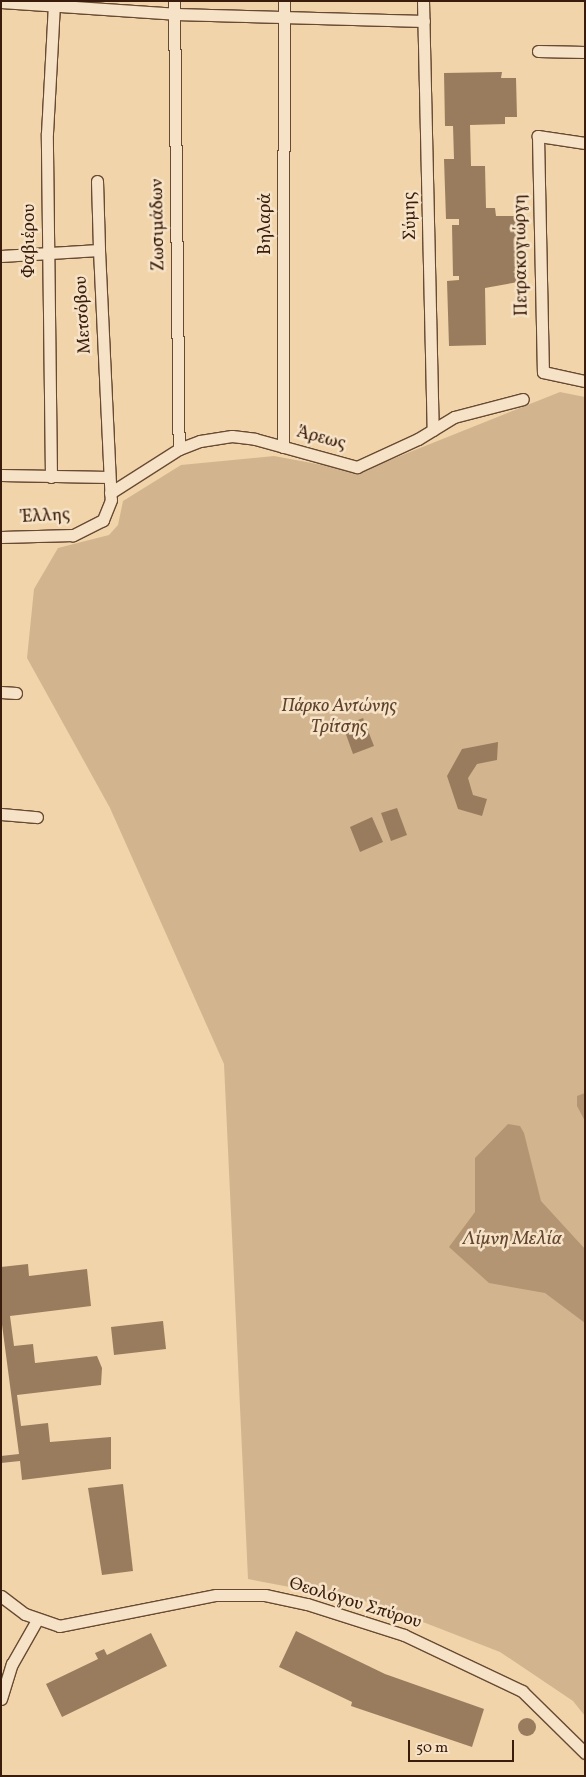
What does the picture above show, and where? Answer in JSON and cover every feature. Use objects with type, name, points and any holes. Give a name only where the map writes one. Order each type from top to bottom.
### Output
[{"type":"street","name":"Ζωσιμάδων","points":[[174,1],[179,449]]},
{"type":"street","name":"Βηλαρά","points":[[283,447],[284,1]]},
{"type":"street","name":"Σύμης","points":[[424,1],[433,430]]},
{"type":"street","points":[[1,2],[54,5],[84,4],[175,14],[424,22]]},
{"type":"street","name":"Φαβιέρου","points":[[51,477],[47,133],[54,5]]},
{"type":"street","points":[[538,51],[585,52]]},
{"type":"street","name":"Πετρακογιώργη","points":[[585,144],[538,136],[543,372],[585,380]]},
{"type":"street","points":[[97,181],[99,250]]},
{"type":"street","name":"Μετσόβου","points":[[1,256],[48,251],[99,250],[109,477]]},
{"type":"street","name":"Άρεως","points":[[110,494],[179,449],[232,436],[283,447],[357,467],[464,413],[523,399]]},
{"type":"street","points":[[1,475],[109,477]]},
{"type":"street","name":"Έλλης","points":[[1,537],[60,536],[86,530],[103,520],[110,508],[109,477]]},
{"type":"street","points":[[1,692],[16,693]]},
{"type":"street","points":[[1,814],[37,817]]},
{"type":"street","name":"Θεολόγου Σπύρου","points":[[1,1596],[37,1620],[59,1626],[81,1625],[216,1595],[264,1595],[307,1604],[404,1635],[522,1691],[585,1753]]},
{"type":"street","points":[[1,1699],[6,1679],[37,1620]]},
{"type":"green space","name":"Πάρκο Αντώνης Τρίτσης","points":[[560,392],[585,397],[585,1716],[573,1701],[500,1652],[374,1603],[248,1579],[224,1064],[110,808],[27,658],[34,589],[58,548],[109,535],[118,525],[123,501],[181,465],[274,456],[360,472]]},
{"type":"water","points":[[585,1093],[585,1121],[577,1106],[577,1096]]},
{"type":"water","name":"Λίμνη Μελία","points":[[508,1124],[520,1126],[524,1133],[541,1201],[585,1249],[585,1323],[545,1293],[489,1283],[449,1247],[475,1212],[475,1158]]},
{"type":"building","points":[[502,72],[501,78],[516,78],[517,117],[505,117],[505,124],[470,125],[471,166],[485,166],[486,208],[495,208],[496,216],[517,216],[518,282],[485,288],[486,345],[449,346],[447,281],[459,280],[459,276],[453,276],[452,225],[459,225],[459,219],[446,219],[444,159],[454,159],[453,126],[445,126],[444,73]]},
{"type":"building","points":[[363,718],[374,746],[353,754],[343,726]]},
{"type":"building","points":[[498,742],[497,760],[477,764],[468,778],[473,795],[487,799],[482,816],[458,809],[447,776],[462,749]]},
{"type":"building","points":[[397,808],[407,835],[391,841],[381,813]]},
{"type":"building","points":[[372,817],[383,842],[360,852],[350,827]]},
{"type":"building","points":[[28,1264],[29,1276],[87,1269],[91,1306],[10,1316],[14,1346],[33,1344],[35,1363],[97,1356],[102,1368],[101,1385],[17,1395],[21,1426],[48,1423],[50,1442],[111,1437],[111,1469],[22,1480],[20,1461],[1,1463],[1,1456],[19,1454],[1,1317],[1,1267]]},
{"type":"building","points":[[163,1321],[166,1349],[114,1355],[111,1327]]},
{"type":"building","points":[[123,1484],[133,1571],[102,1575],[88,1488]]},
{"type":"building","points":[[296,1631],[385,1674],[484,1709],[472,1747],[351,1706],[352,1702],[279,1667]]},
{"type":"building","points":[[151,1633],[167,1666],[62,1717],[46,1684],[98,1659],[95,1653],[104,1649],[107,1655]]},
{"type":"building","points":[[527,1718],[533,1721],[536,1727],[533,1733],[527,1736],[521,1733],[518,1727],[521,1721]]}]
